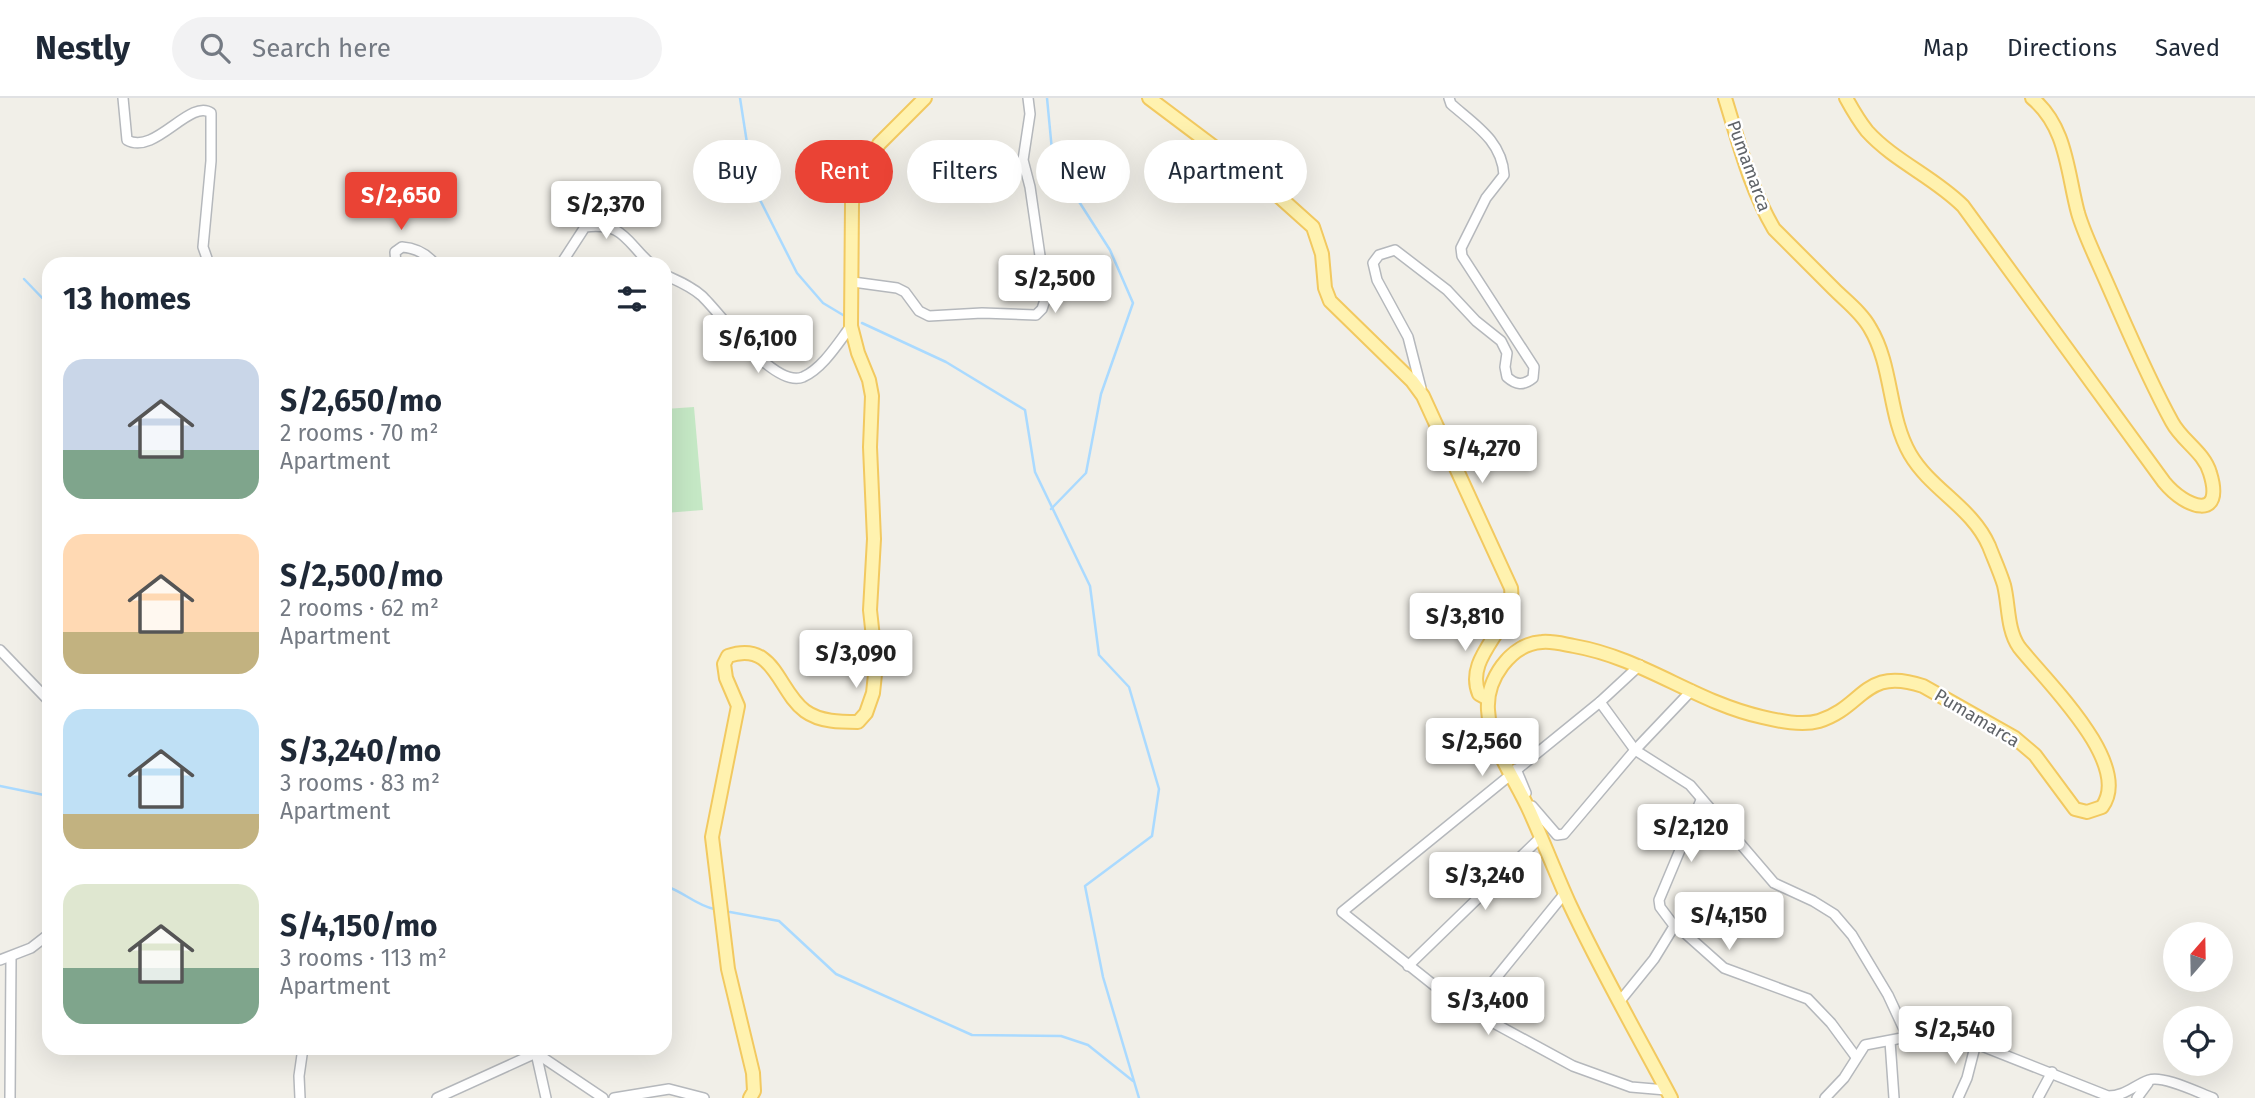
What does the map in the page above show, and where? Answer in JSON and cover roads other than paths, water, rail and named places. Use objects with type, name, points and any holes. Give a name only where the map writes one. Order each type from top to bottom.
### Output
[{"type":"main road","points":[[750,1098],[754,1091],[754,1080],[728,969],[712,836],[738,706],[726,678],[724,664],[728,656],[739,652],[761,658],[770,664],[804,710],[817,717],[858,722],[866,713],[873,694],[876,665],[870,610],[874,539],[870,447],[872,396],[851,326],[852,214],[858,181],[879,144],[925,98]]},
{"type":"main road","points":[[1149,98],[1274,192],[1313,227],[1322,254],[1325,288],[1330,301],[1412,381],[1423,396],[1511,589],[1513,600],[1508,614],[1478,666],[1476,687],[1479,694],[1488,699]]},
{"type":"main road","name":"Pumamarca","points":[[1668,1094],[1565,893],[1514,771],[1495,741],[1488,713],[1488,699],[1500,667],[1516,653],[1539,642],[1602,651],[1760,717],[1803,723],[1819,721],[1833,714],[1872,685],[1895,680],[1910,682],[1923,686],[2015,738],[2035,755],[2075,809],[2087,812],[2096,810],[2102,807],[2110,792],[2109,771],[2090,738],[2063,697],[2017,644],[2011,629],[2004,586],[1982,532],[1966,512],[1926,477],[1909,452],[1882,355],[1871,328],[1774,229],[1766,215],[1755,194],[1725,98]]},
{"type":"main road","points":[[1846,98],[1867,131],[1882,145],[1942,187],[1962,206],[2164,482],[2191,506],[2203,505],[2210,499],[2213,489],[2210,470],[2174,425],[2134,344],[2079,216],[2060,134],[2049,115],[2032,98]]},
{"type":"street","points":[[123,98],[124,132],[127,140],[133,144],[153,135],[190,104],[208,106],[211,113],[211,161],[203,247],[207,257]]},
{"type":"street","points":[[853,282],[897,288],[905,292],[919,311],[929,316],[982,313],[1036,315],[1042,309],[1046,297],[1030,187],[1023,160],[1031,114],[1028,98]]},
{"type":"street","points":[[1423,396],[1408,337],[1377,280],[1373,263],[1386,252],[1395,250],[1427,274],[1501,341],[1507,353],[1507,377],[1514,383],[1528,382],[1533,378],[1534,367],[1462,256],[1461,248],[1486,198],[1504,175],[1504,167],[1492,138],[1451,104],[1449,98]]},
{"type":"street","points":[[566,257],[585,227],[602,225],[618,230],[644,257]]},
{"type":"street","points":[[395,257],[395,252],[401,247],[414,248],[429,257]]},
{"type":"street","points":[[672,278],[693,288],[752,350],[786,376],[801,378],[816,368],[851,326]]},
{"type":"street","points":[[0,650],[42,694]]},
{"type":"street","points":[[1640,665],[1600,702],[1342,912],[1434,987],[1470,1010],[1573,1066],[1631,1087],[1668,1094]]},
{"type":"street","points":[[1514,771],[1532,808],[1561,836],[1635,750],[1692,690]]},
{"type":"street","points":[[1600,702],[1635,750],[1690,785],[1774,883],[1834,914],[1888,995],[1908,1038]]},
{"type":"street","points":[[1701,800],[1659,900],[1660,907],[1675,927],[1693,939],[1724,968],[1808,999],[1831,1023],[1856,1057]]},
{"type":"street","points":[[1408,966],[1541,837]]},
{"type":"street","points":[[1470,1010],[1565,893]]},
{"type":"street","points":[[1620,1001],[1654,959],[1675,927]]},
{"type":"street","points":[[0,960],[11,958],[42,938]]},
{"type":"street","points":[[10,1098],[11,958]]},
{"type":"street","points":[[1825,1098],[1844,1078],[1865,1045],[1928,1033],[1954,1035],[2108,1096],[2120,1096],[2151,1079],[2165,1080],[2213,1098]]},
{"type":"street","points":[[1890,1041],[1894,1098]]},
{"type":"street","points":[[1958,1098],[1967,1078],[1976,1044]]},
{"type":"street","points":[[300,1098],[302,1055]]},
{"type":"street","points":[[437,1098],[532,1055]]},
{"type":"street","points":[[536,1055],[546,1098]]},
{"type":"street","points":[[539,1055],[603,1098]]},
{"type":"street","points":[[2038,1098],[2053,1072]]},
{"type":"street","points":[[2137,1098],[2151,1079]]},
{"type":"street","points":[[614,1098],[669,1089],[704,1098]]},
{"type":"street","points":[[2089,1089],[2100,1098]]},
{"type":"waterway","points":[[740,98],[754,188],[797,273],[823,303],[843,315]]},
{"type":"waterway","points":[[1047,98],[1053,161],[1110,250],[1133,303],[1101,394],[1086,473],[1051,509]]},
{"type":"waterway","points":[[24,279],[42,298]]},
{"type":"waterway","points":[[862,323],[946,362],[1025,410],[1035,472],[1090,586],[1099,655],[1129,687],[1159,789],[1152,836],[1085,886],[1103,977],[1139,1098]]},
{"type":"waterway","points":[[0,786],[42,795]]},
{"type":"waterway","points":[[672,889],[714,909]]},
{"type":"waterway","points":[[730,912],[779,921],[836,974],[972,1035],[1061,1036],[1088,1045],[1133,1081]]}]
